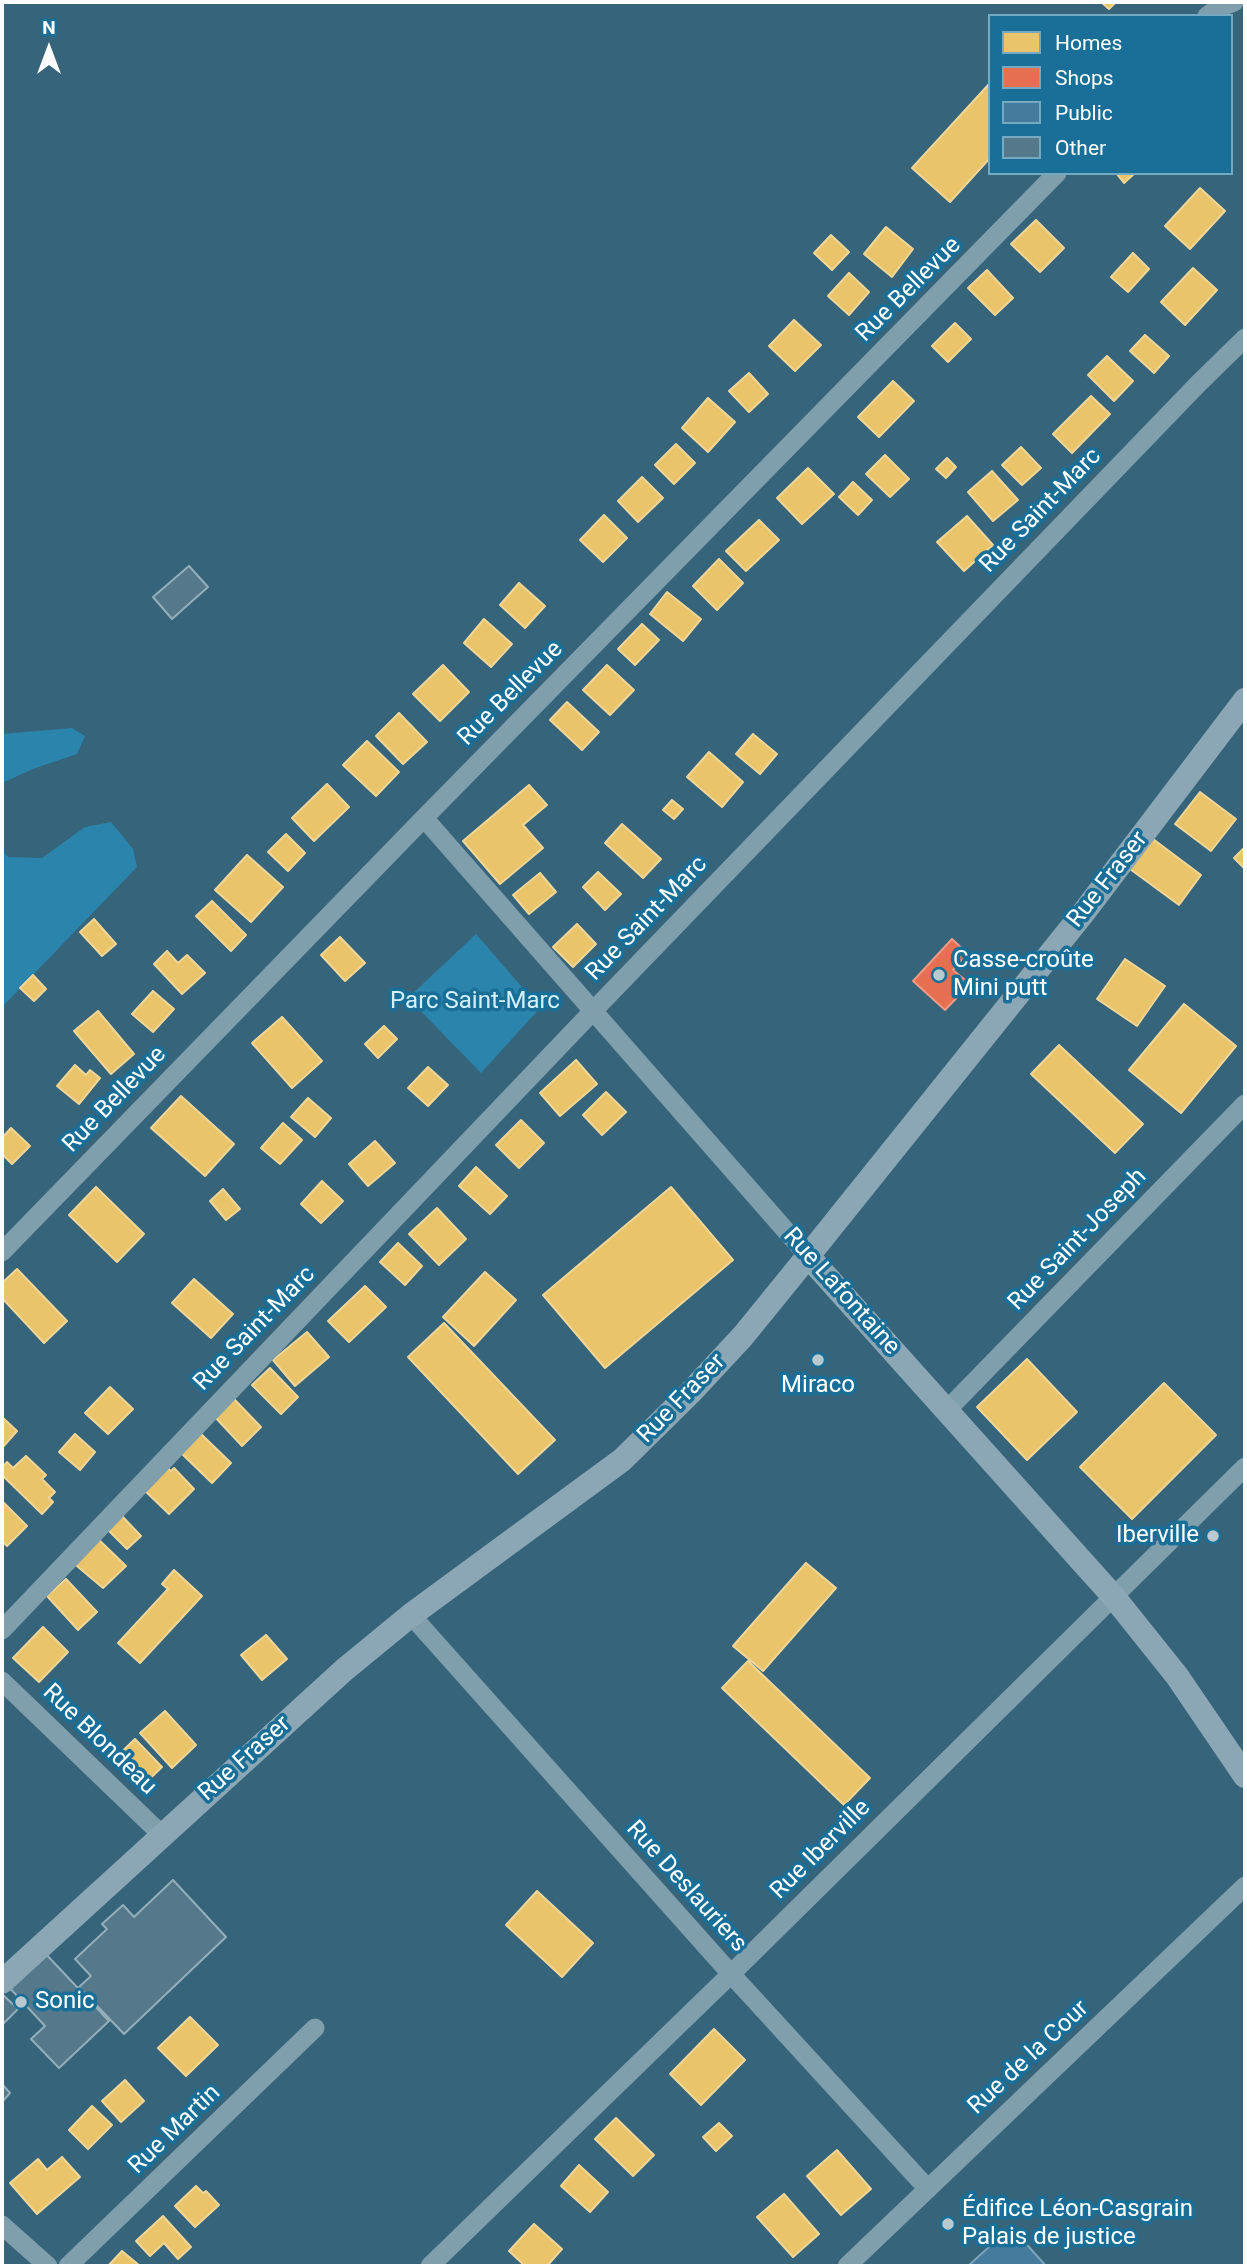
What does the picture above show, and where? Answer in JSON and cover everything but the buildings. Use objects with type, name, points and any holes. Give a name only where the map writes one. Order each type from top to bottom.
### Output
[{"type":"main road","name":"Rue Fraser","points":[[2,1983],[334,1679],[411,1615],[622,1460],[690,1393],[743,1336],[1084,912],[1245,700]]},
{"type":"main road","name":"Rue Lafontaine","points":[[808,1256],[1113,1596],[1177,1676],[1237,1742],[1245,1776]]},
{"type":"street","points":[[1210,14],[1234,2]]},
{"type":"street","name":"Rue Bellevue","points":[[2,1252],[1055,175]]},
{"type":"street","name":"Rue Saint-Marc","points":[[2,1630],[593,1011],[1245,338]]},
{"type":"street","name":"Rue Lafontaine","points":[[424,818],[808,1256]]},
{"type":"street","name":"Rue Saint-Joseph","points":[[947,1410],[1245,1104]]},
{"type":"street","name":"Rue Iberville","points":[[430,2266],[731,1974],[1245,1467]]},
{"type":"street","name":"Rue Deslauriers","points":[[411,1615],[731,1974],[928,2189]]},
{"type":"street","name":"Rue Blondeau","points":[[2,1681],[162,1835]]},
{"type":"street","name":"Rue de la Cour","points":[[847,2266],[1245,1886]]},
{"type":"street","name":"Rue Martin","points":[[68,2266],[315,2028]]},
{"type":"street","points":[[2,2225],[48,2266]]},
{"type":"green space","points":[[72,728],[85,736],[77,754],[2,783],[2,734]]},
{"type":"green space","points":[[111,822],[133,849],[137,867],[2,1007],[2,850],[8,857],[42,858],[85,827]]},
{"type":"green space","name":"Parc Saint-Marc","points":[[476,934],[540,1008],[481,1073],[408,998]]},
{"type":"place","name":"Casse-croûte Mini putt","points":[[939,975]]},
{"type":"place","name":"Miraco","points":[[818,1360]]},
{"type":"place","name":"Iberville","points":[[1213,1536]]},
{"type":"place","name":"Sonic","points":[[21,2002]]},
{"type":"place","name":"Édifice Léon-Casgrain Palais de justice","points":[[948,2224]]}]
